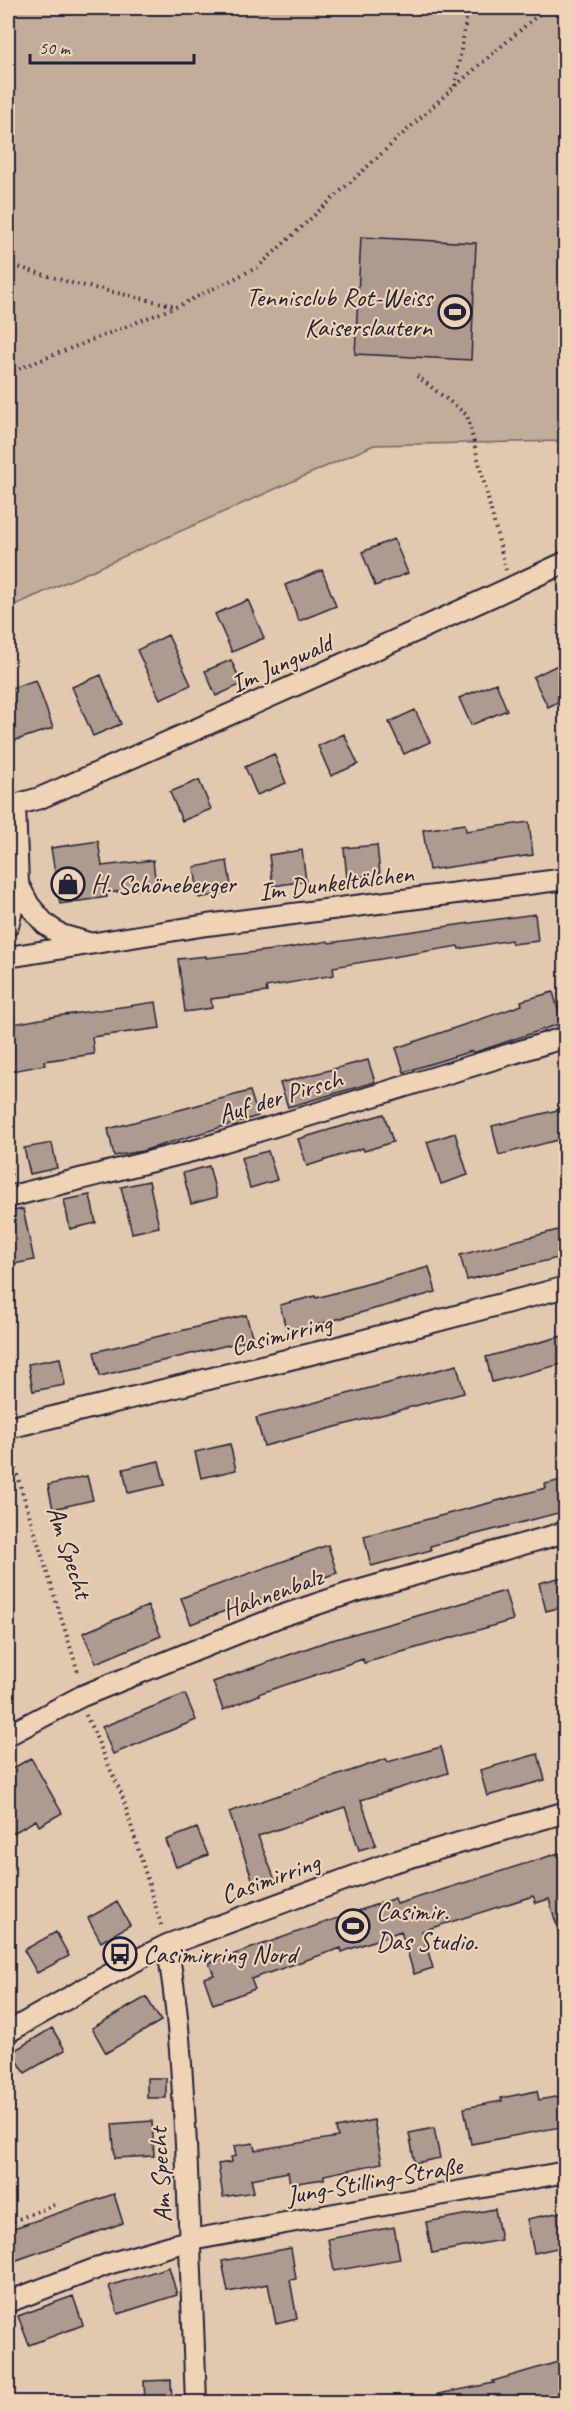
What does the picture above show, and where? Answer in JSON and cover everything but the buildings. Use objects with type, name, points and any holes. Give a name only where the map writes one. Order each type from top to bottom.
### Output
[{"type":"street","name":"Im Jungwald","points":[[8,926],[18,884],[11,806],[40,798],[214,722],[566,562]]},
{"type":"street","name":"Im Dunkeltälchen","points":[[8,957],[89,943],[566,879]]},
{"type":"street","name":"Im Jungwald","points":[[18,884],[29,905],[45,924],[61,935],[89,943]]},
{"type":"street","name":"Auf der Pirsch","points":[[10,1191],[196,1150],[566,1037]]},
{"type":"street","name":"Casimirring","points":[[8,1428],[323,1351],[566,1287]]},
{"type":"street","name":"Hahnenbalz","points":[[8,1735],[82,1695],[278,1617],[350,1593],[566,1532]]},
{"type":"street","name":"Casimirring","points":[[8,2032],[125,1966],[165,1938],[390,1863],[566,1812]]},
{"type":"street","name":"Am Specht","points":[[165,1938],[176,1990],[180,2046],[191,2240],[196,2403]]},
{"type":"street","name":"Jung-Stilling-Straße","points":[[8,2302],[108,2264],[191,2240],[566,2172]]},
{"type":"path","points":[[454,87],[468,8]]},
{"type":"path","points":[[8,373],[178,306],[258,267],[454,87],[546,8]]},
{"type":"path","points":[[8,264],[72,283],[178,306]]},
{"type":"path","points":[[417,376],[467,415],[510,588]]},
{"type":"path","points":[[8,1156],[10,1191]]},
{"type":"path","name":"Am Specht","points":[[8,1445],[79,1675]]},
{"type":"path","points":[[84,1710],[122,1795],[165,1938]]},
{"type":"path","points":[[8,2223],[54,2205]]},
{"type":"shaded area","points":[[8,8],[565,8],[565,441],[374,445],[8,608]]},
{"type":"place","name":"Tennisclub Rot-Weiss Kaiserslautern","points":[[455,312]]},
{"type":"place","name":"H. Schöneberger","points":[[68,884]]},
{"type":"place","name":"Casimir. Das Studio.","points":[[353,1926]]},
{"type":"place","name":"Casimirring Nord","points":[[120,1954]]}]
